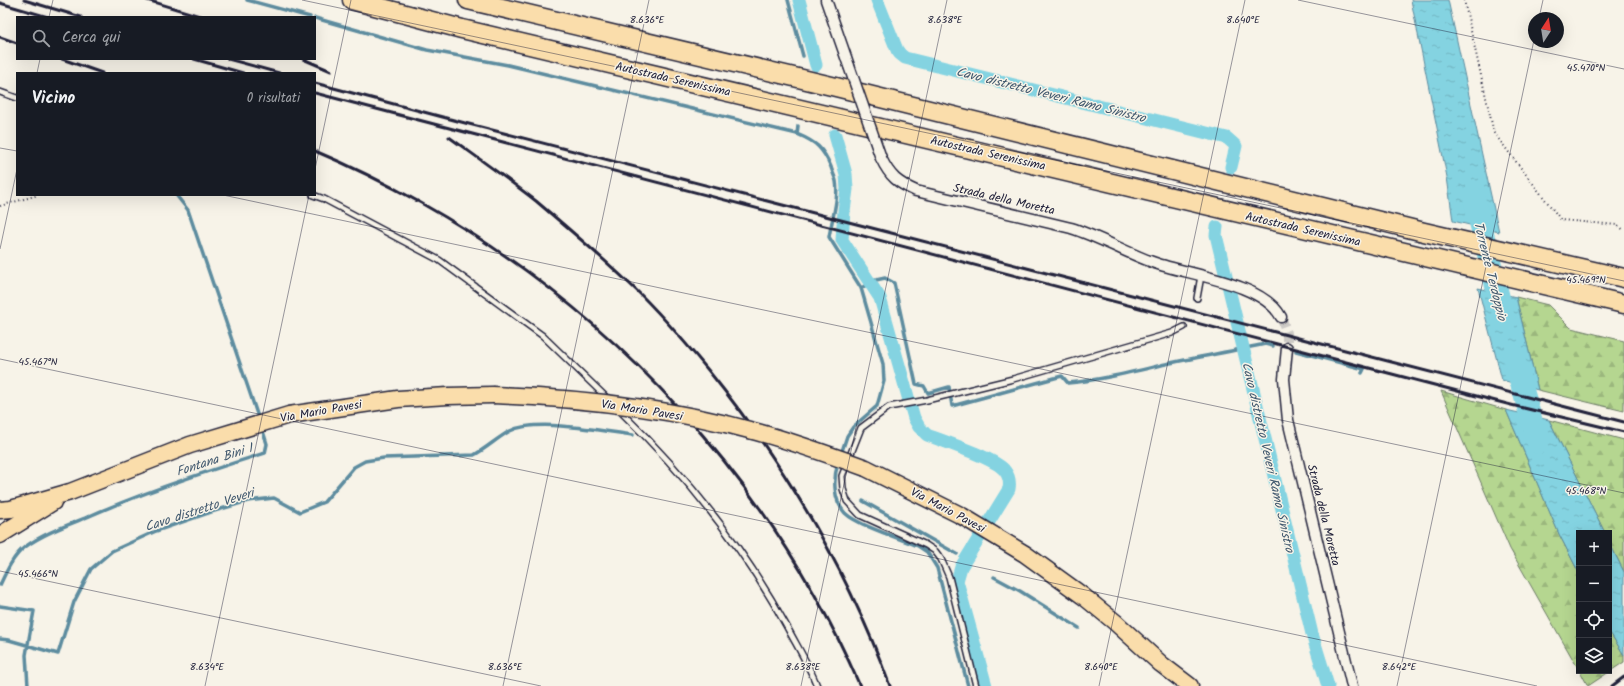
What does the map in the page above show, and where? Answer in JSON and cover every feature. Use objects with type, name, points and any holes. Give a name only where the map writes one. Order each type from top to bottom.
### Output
[{"type":"highway","name":"Autostrada Serenissima","points":[[352,0],[462,29],[1624,304]]},
{"type":"highway","points":[[468,0],[836,87],[1424,232],[1624,278]]},
{"type":"main road","name":"Via Mario Pavesi","points":[[0,510],[11,509],[70,492],[190,445],[289,415],[398,398],[448,396],[493,395],[541,397],[617,405],[709,421],[757,432],[866,468],[934,501],[1025,554],[1083,596],[1161,664]]},
{"type":"main road","name":"Via Mario Pavesi","points":[[0,535],[70,492]]},
{"type":"main road","points":[[1161,664],[1178,686]]},
{"type":"main road","points":[[1161,664],[1190,686]]},
{"type":"street","name":"Strada della Moretta","points":[[826,0],[881,158],[890,174],[902,185],[916,191],[1091,234],[1155,263],[1256,293],[1269,302],[1281,317]]},
{"type":"street","name":"Strada della Moretta","points":[[1287,348],[1284,379],[1288,420],[1352,686]]},
{"type":"lane","points":[[0,92],[16,98]]},
{"type":"lane","points":[[316,196],[439,260],[543,336],[645,435],[700,497],[728,533],[775,604],[817,686]]},
{"type":"lane","points":[[1197,298],[1201,276]]},
{"type":"lane","points":[[976,686],[949,577],[941,559],[926,545],[860,515],[847,501],[843,489],[842,476],[861,428],[889,407],[1013,379],[1165,335],[1184,327]]},
{"type":"path","points":[[1464,0],[1494,133],[1561,220],[1617,225],[1624,230]]},
{"type":"path","points":[[0,206],[35,196]]},
{"type":"green space","points":[[1516,297],[1548,305],[1571,328],[1624,341],[1624,411],[1538,390]]},
{"type":"green space","points":[[1441,391],[1506,410],[1559,534],[1576,567],[1576,665],[1510,549]]},
{"type":"green space","points":[[1549,420],[1624,440],[1624,572],[1612,548],[1612,530],[1604,530]]},
{"type":"green space","points":[[1612,636],[1624,655],[1624,662],[1612,670]]},
{"type":"green space","points":[[1582,674],[1606,674],[1588,686]]},
{"type":"water","points":[[1411,0],[1448,0],[1499,232],[1453,221],[1447,177]]},
{"type":"water","points":[[1478,288],[1516,297],[1538,390],[1502,380]]},
{"type":"water","points":[[1506,410],[1549,420],[1604,530],[1576,530],[1576,567],[1559,534]]},
{"type":"water","points":[[1612,548],[1624,572],[1624,655],[1612,636]]},
{"type":"waterway","points":[[247,0],[306,16]]},
{"type":"waterway","name":"Cavo distretto Veveri","points":[[788,0],[803,56]]},
{"type":"waterway","points":[[799,0],[816,65]]},
{"type":"waterway","name":"Cavo distretto Veveri Ramo Sinistro","points":[[877,0],[897,50],[905,58],[1227,138],[1236,146],[1231,167]]},
{"type":"waterway","points":[[316,18],[427,50],[508,65],[797,134],[818,146],[822,150],[831,167],[837,188],[836,202],[829,237],[861,288],[883,364],[884,381],[877,406],[853,427],[847,436],[841,454]]},
{"type":"waterway","name":"Cavo distretto Veveri","points":[[797,134],[798,126]]},
{"type":"waterway","points":[[835,135],[846,174],[847,189],[842,240],[880,298],[914,418],[919,427],[927,435],[992,461],[1000,466],[1008,477],[1009,489],[961,567],[957,581],[986,686]]},
{"type":"waterway","name":"Fontana Bini 1","points":[[177,196],[188,210],[259,420]]},
{"type":"waterway","name":"Torrente Terdoppio","points":[[1474,198],[1505,322]]},
{"type":"waterway","name":"Cavo distretto Veveri Ramo Sinistro","points":[[1217,227],[1216,235],[1312,634],[1328,686]]},
{"type":"waterway","points":[[861,288],[876,280],[885,278],[894,283],[916,384],[924,386],[928,393],[949,387],[952,406],[1062,376],[1068,383],[1081,382],[1265,344],[1273,346]]},
{"type":"waterway","points":[[1296,351],[1364,369],[1362,373]]},
{"type":"waterway","name":"Torrente Terdoppio","points":[[1513,355],[1538,443]]},
{"type":"waterway","name":"Cavo distretto Veveri","points":[[0,639],[9,640],[58,654],[74,602],[91,569],[112,551],[156,531],[248,501],[274,498],[300,512],[324,502],[354,467],[365,461],[384,458],[474,455],[510,431],[522,427],[553,425],[633,435]]},
{"type":"waterway","name":"Fontana Bini 1","points":[[0,585],[10,564],[17,555],[32,542],[47,534],[151,491],[265,453],[267,444],[262,428]]},
{"type":"waterway","points":[[838,463],[835,476],[835,489],[838,502],[845,513],[851,518],[869,527],[918,546],[927,552],[937,568],[968,686]]},
{"type":"waterway","name":"Cavo distretto Veveri","points":[[863,501],[957,554]]},
{"type":"waterway","name":"Cavo distretto Veveri","points":[[994,577],[1020,591],[1079,628]]},
{"type":"waterway","name":"Fontana Bini 1","points":[[0,606],[34,611],[26,655],[28,686]]},
{"type":"tunnel","points":[[1281,317],[1287,333],[1287,348]]},
{"type":"railway","points":[[24,0],[78,16]]},
{"type":"railway","points":[[147,0],[200,16]]},
{"type":"railway","points":[[0,3],[45,16]]},
{"type":"railway","points":[[0,37],[16,43]]},
{"type":"railway","points":[[65,60],[99,72]]},
{"type":"railway","points":[[198,60],[240,72]]},
{"type":"railway","points":[[232,60],[275,72]]},
{"type":"railway","points":[[305,60],[331,71]]},
{"type":"railway","points":[[316,83],[1624,422]]},
{"type":"railway","points":[[316,93],[1511,405],[1624,432]]},
{"type":"railway","points":[[449,137],[536,201],[597,254],[653,307],[708,370],[763,443],[812,520],[855,601],[890,686]]},
{"type":"railway","points":[[316,151],[382,182],[421,203],[491,246],[558,295],[621,350],[680,409],[733,472],[781,540],[824,611],[860,686]]},
{"type":"railway","points":[[1612,686],[1624,677]]}]
